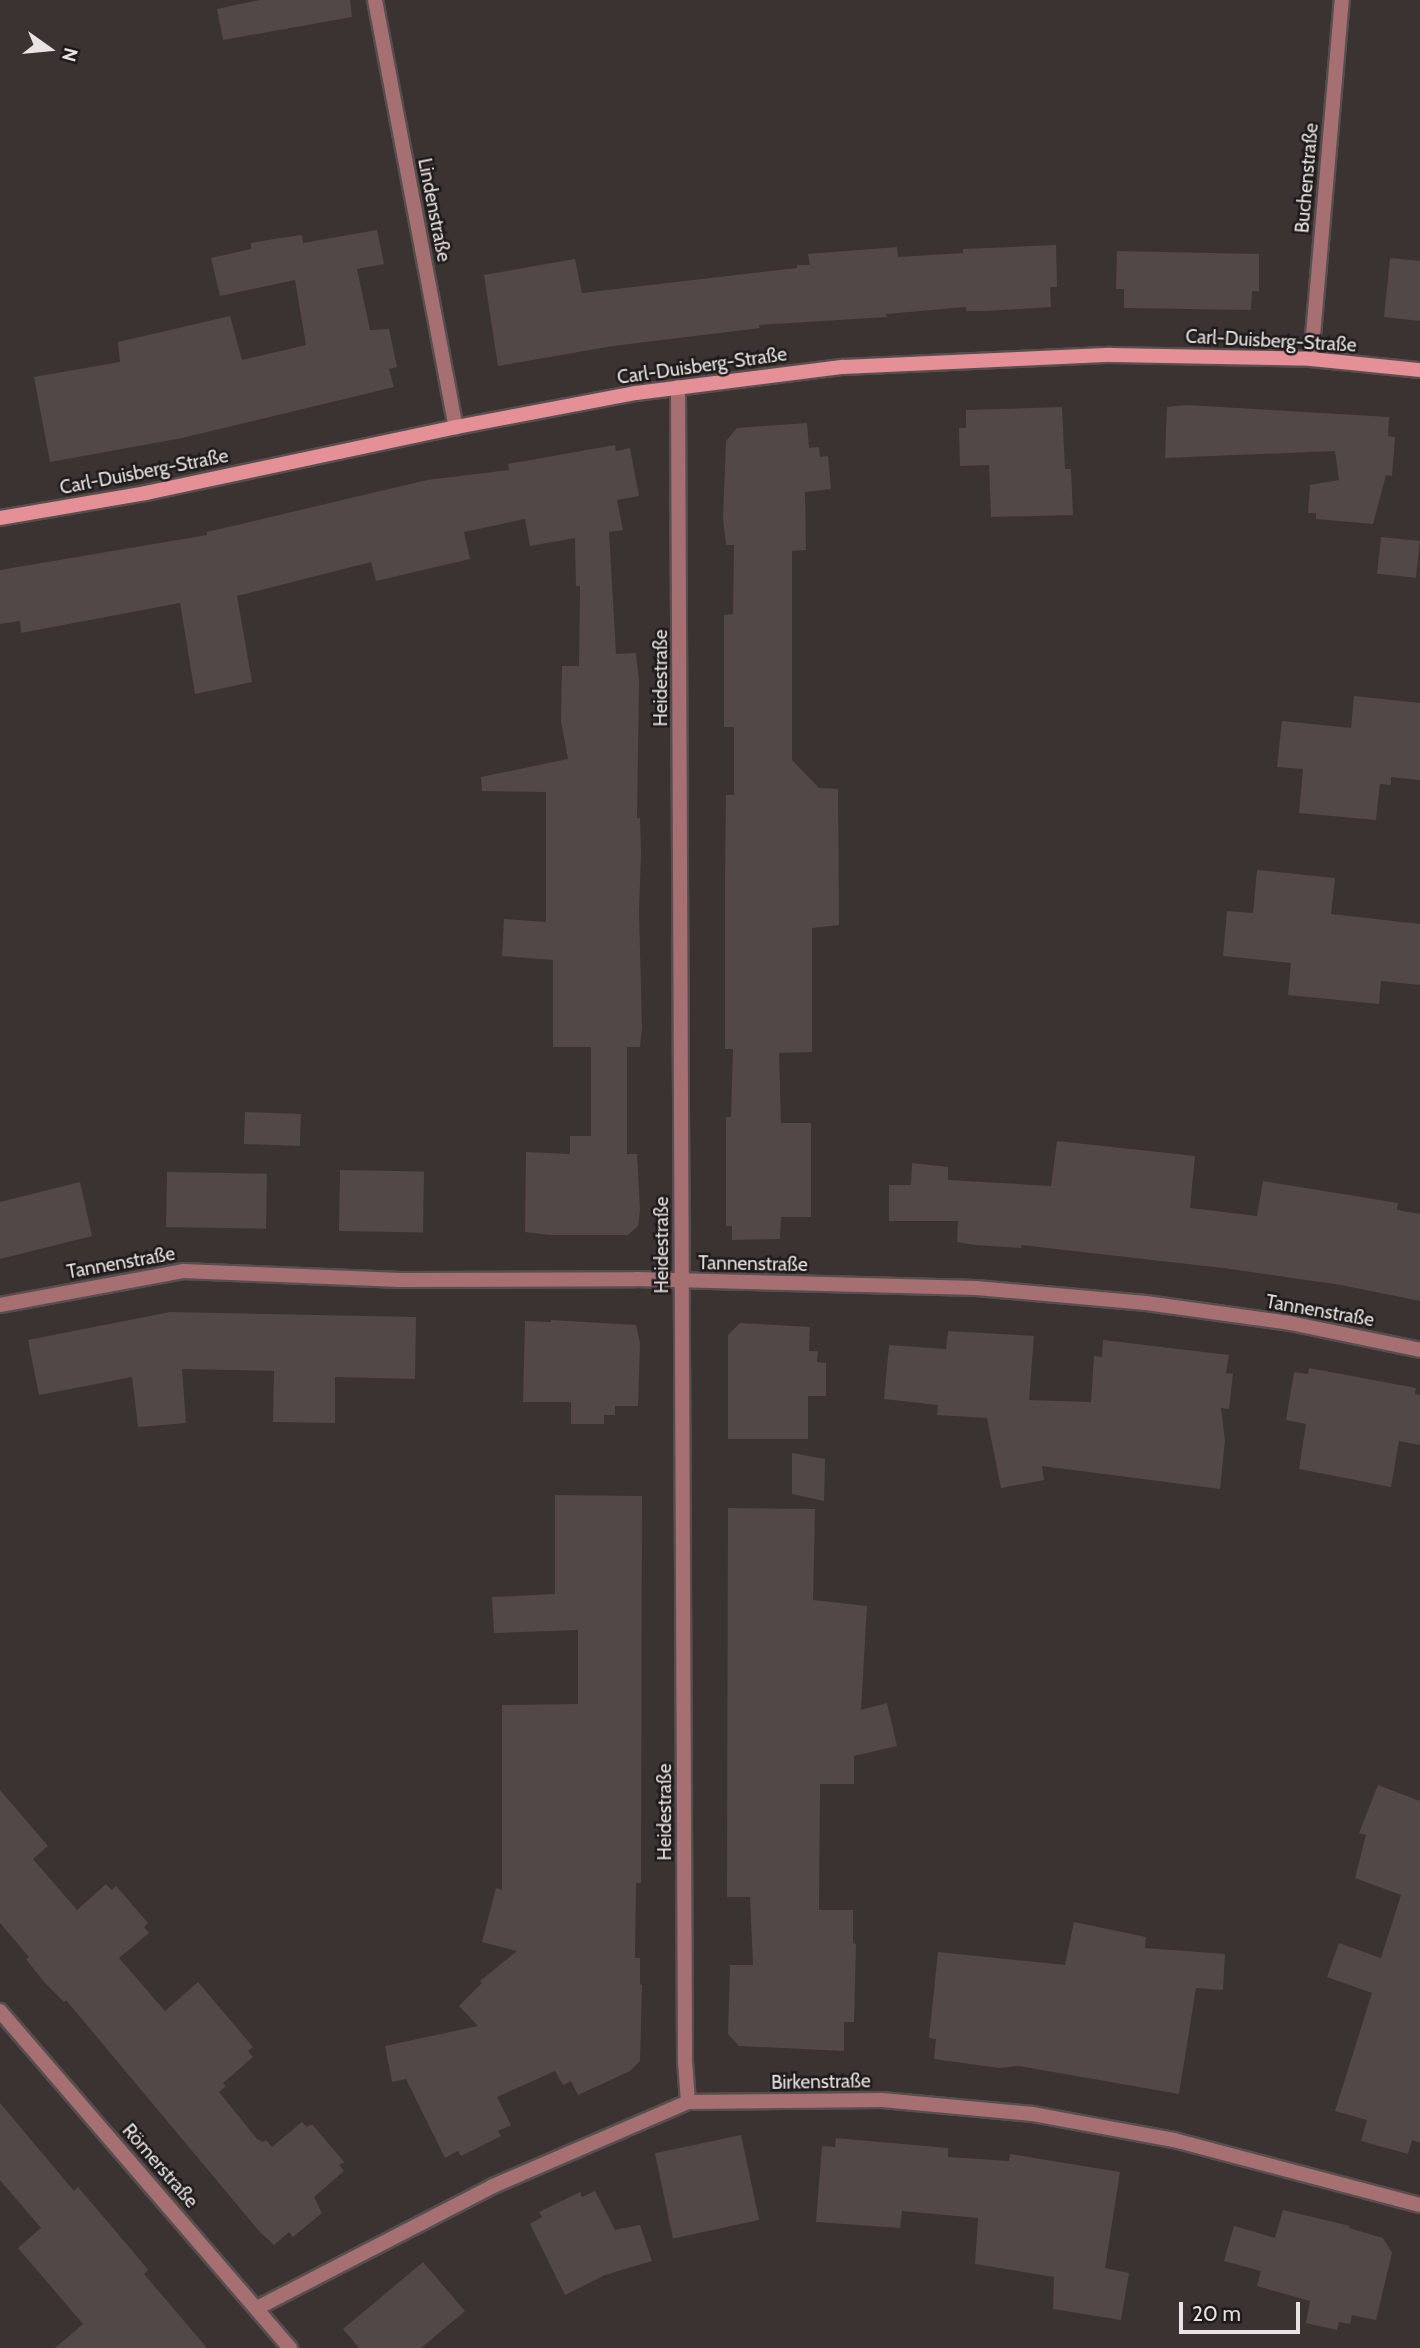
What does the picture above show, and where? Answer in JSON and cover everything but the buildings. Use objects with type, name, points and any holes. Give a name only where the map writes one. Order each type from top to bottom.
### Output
[{"type":"main road","name":"Carl-Duisberg-Straße","points":[[0,518],[146,493],[456,427],[678,387],[843,367],[1111,355],[1311,359],[1420,370]]},
{"type":"street","name":"Lindenstraße","points":[[374,0],[456,427]]},
{"type":"street","name":"Buchenstraße","points":[[1311,359],[1342,0]]},
{"type":"street","name":"Heidestraße","points":[[678,387],[685,2061],[688,2102]]},
{"type":"street","name":"Tannenstraße","points":[[0,1305],[183,1270],[400,1280],[636,1279],[976,1288],[1133,1302],[1290,1324],[1420,1350]]},
{"type":"street","name":"Römerstraße","points":[[0,2011],[290,2348]]},
{"type":"street","name":"Birkenstraße","points":[[257,2308],[306,2286],[493,2186],[688,2102],[882,2100],[1032,2114],[1174,2140],[1420,2205]]}]
